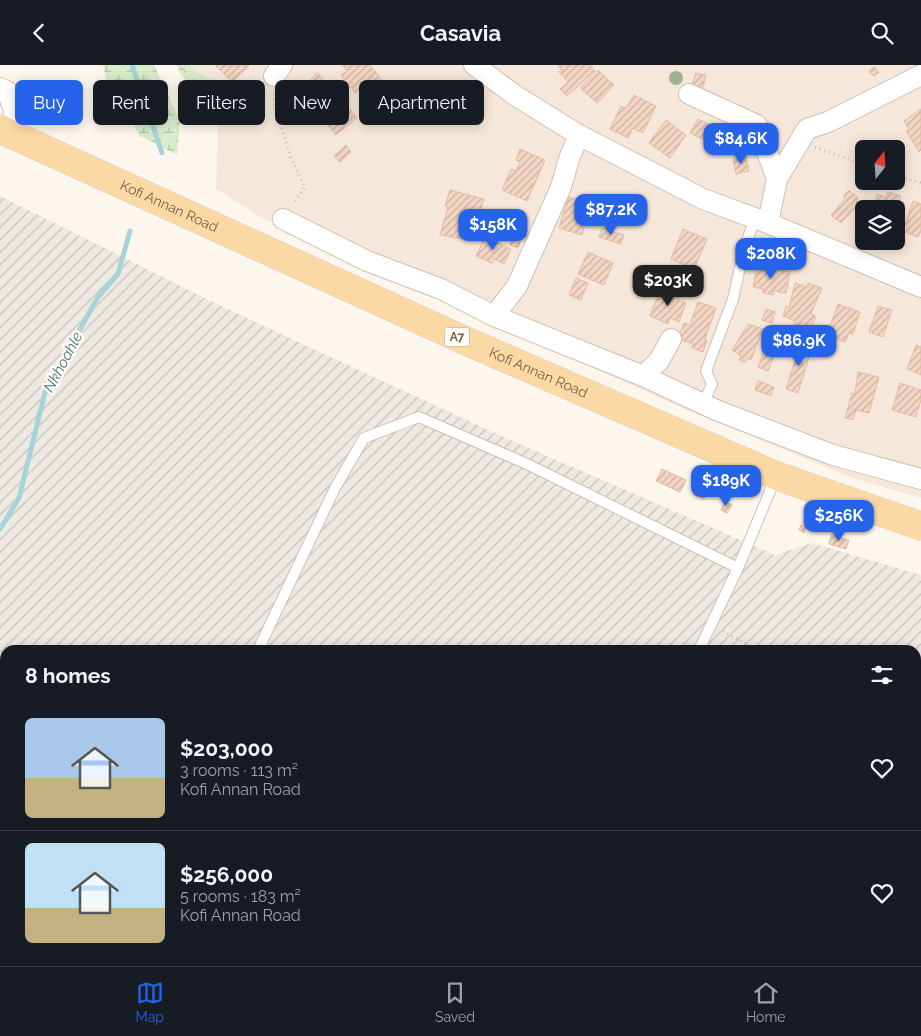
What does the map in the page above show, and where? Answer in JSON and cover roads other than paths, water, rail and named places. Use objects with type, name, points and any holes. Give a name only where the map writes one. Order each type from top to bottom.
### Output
[{"type":"main road","name":"Kofi Annan Road","points":[[6,132],[466,341],[777,476],[921,526]]},
{"type":"street","points":[[474,65],[516,96],[580,135],[702,199],[761,221],[921,287]]},
{"type":"street","points":[[761,221],[777,179],[808,129],[828,122],[921,75]]},
{"type":"street","points":[[0,88],[7,91],[14,110],[6,132]]},
{"type":"street","points":[[689,94],[757,125],[777,179]]},
{"type":"street","points":[[494,316],[517,286],[561,187],[569,159],[580,135]]},
{"type":"street","points":[[283,219],[367,261],[441,289],[494,316],[643,376],[703,404],[834,455],[921,479]]},
{"type":"street","points":[[350,289],[367,261]]},
{"type":"street","points":[[643,376],[659,361],[671,339]]},
{"type":"lane","points":[[703,404],[712,384],[706,371],[733,299],[744,249],[761,221]]},
{"type":"lane","points":[[260,645],[335,488],[364,439],[419,417],[527,464],[738,568]]},
{"type":"lane","points":[[701,645],[738,568],[777,476]]},
{"type":"waterway","name":"Nkhoahle","points":[[132,65],[162,153]]},
{"type":"waterway","name":"Nkhoahle","points":[[0,529],[19,498],[45,392],[98,297],[118,274],[130,231]]}]
